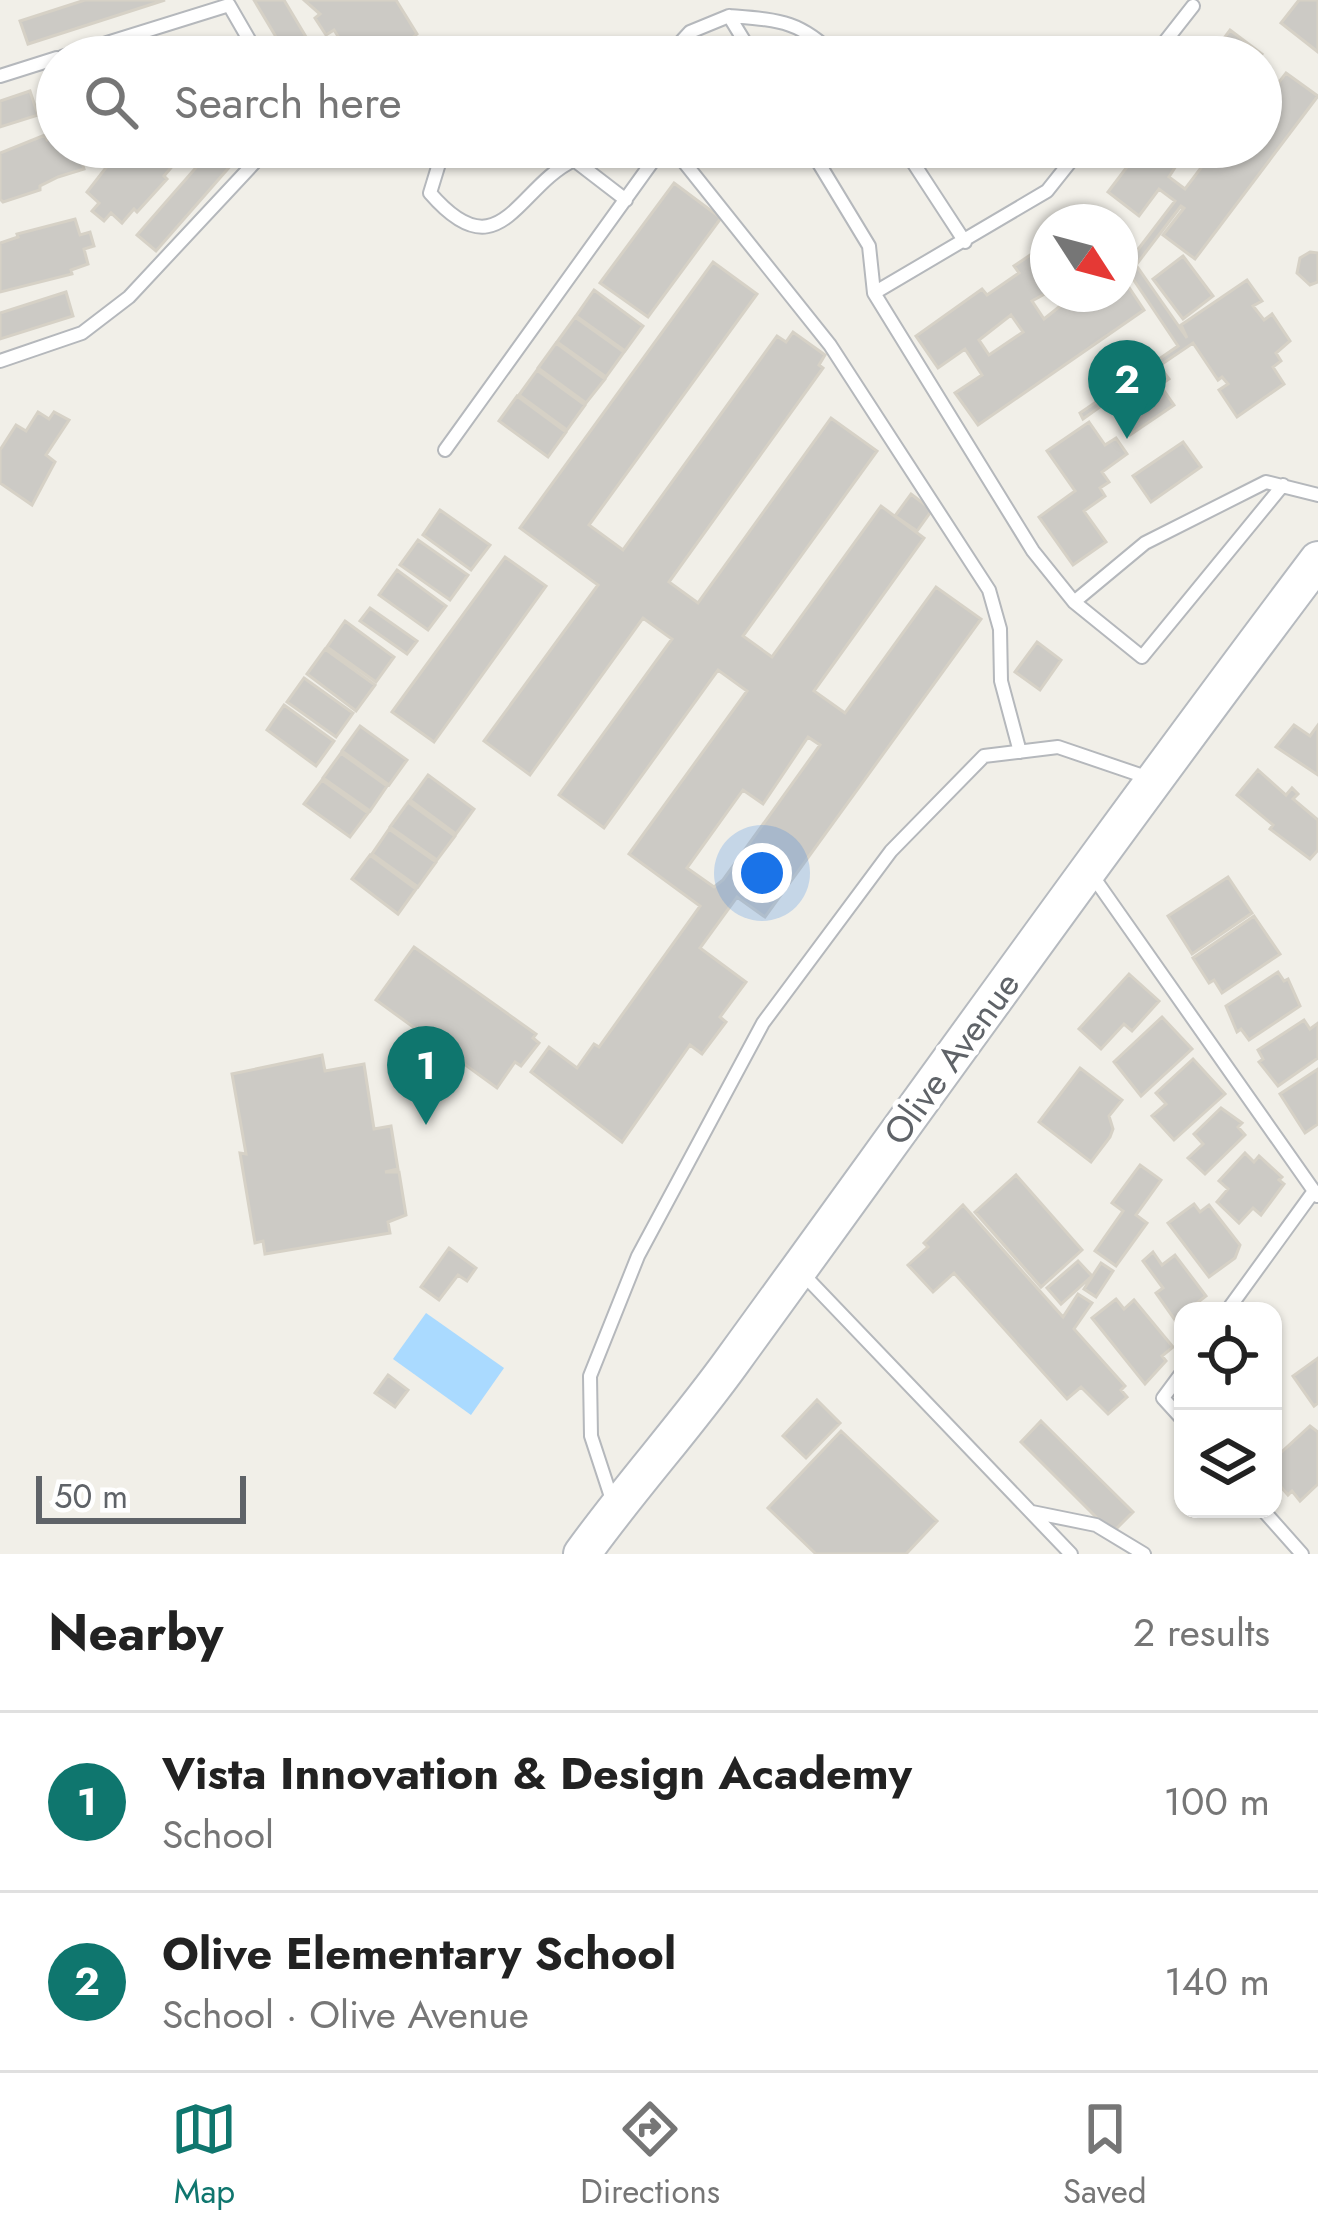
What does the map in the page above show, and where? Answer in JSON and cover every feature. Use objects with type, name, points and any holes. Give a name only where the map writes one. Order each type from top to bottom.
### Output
[{"type":"main road","name":"Olive Avenue","points":[[582,1554],[717,1382],[1088,868],[1318,560]]},
{"type":"lane","points":[[130,36],[229,5],[247,36]]},
{"type":"lane","points":[[1169,36],[1193,6]]},
{"type":"lane","points":[[729,16],[741,36]]},
{"type":"lane","points":[[686,36],[729,16],[796,24],[811,36]]},
{"type":"lane","points":[[0,76],[36,65]]},
{"type":"lane","points":[[0,361],[82,333],[128,297],[249,168]]},
{"type":"lane","points":[[438,168],[430,193],[452,219],[479,227],[514,215],[557,168]]},
{"type":"lane","points":[[591,168],[626,200]]},
{"type":"lane","points":[[445,450],[651,168]]},
{"type":"lane","points":[[685,168],[830,345],[989,590],[1000,629],[1001,681],[1020,752]]},
{"type":"lane","points":[[822,168],[869,246],[874,293],[1033,551],[1074,602],[1142,658],[1283,485]]},
{"type":"lane","points":[[917,168],[965,242]]},
{"type":"lane","points":[[874,293],[1047,191],[1065,168]]},
{"type":"lane","points":[[1074,602],[1145,543],[1266,482],[1318,494]]},
{"type":"lane","points":[[615,1508],[591,1436],[590,1376],[638,1256],[764,1023],[891,851],[984,756],[1058,747],[1153,780]]},
{"type":"lane","points":[[1088,868],[1316,1194],[1233,1302]]},
{"type":"lane","points":[[799,1270],[1071,1554]]},
{"type":"lane","points":[[1174,1383],[1163,1398],[1174,1410]]},
{"type":"lane","points":[[1030,1512],[1096,1525],[1144,1554]]},
{"type":"lane","points":[[1270,1518],[1302,1554]]},
{"type":"water","points":[[426,1313],[504,1368],[471,1415],[393,1359]]},
{"type":"building","points":[[85,0],[165,0],[53,36],[36,36],[36,41],[28,44],[20,21]]},
{"type":"building","points":[[254,0],[284,0],[305,36],[275,36]]},
{"type":"building","points":[[304,0],[396,0],[417,34],[338,36],[334,30],[326,35],[315,18],[320,14]]},
{"type":"building","points":[[1299,0],[1318,0],[1318,52],[1281,23]]},
{"type":"building","points":[[1286,73],[1318,96],[1282,144],[1282,78]]},
{"type":"building","points":[[30,91],[36,116],[0,127],[0,101]]},
{"type":"building","points":[[36,139],[36,168],[84,169],[3,202],[0,153]]},
{"type":"building","points":[[106,168],[171,168],[164,176],[167,179],[122,223],[111,213],[104,221],[92,211],[99,203],[87,192]]},
{"type":"building","points":[[196,168],[229,168],[156,251],[137,235]]},
{"type":"building","points":[[1126,168],[1175,168],[1169,177],[1185,189],[1201,168],[1264,168],[1195,259],[1163,235],[1184,208],[1181,206],[1138,262],[1138,249],[1175,201],[1159,189],[1139,216],[1138,204],[1124,204],[1108,192]]},
{"type":"building","points":[[674,183],[721,218],[648,317],[600,283]]},
{"type":"building","points":[[75,219],[80,235],[90,232],[94,246],[84,249],[88,264],[71,270],[72,274],[0,292],[0,243]]},
{"type":"building","points":[[1318,253],[1318,282],[1310,285],[1297,273],[1300,258]]},
{"type":"building","points":[[1030,255],[1030,312],[1039,312],[1044,319],[1053,312],[1138,312],[1138,301],[1144,310],[978,425],[955,393],[982,375],[965,349],[938,368],[916,336],[982,289],[987,295],[1019,273],[1014,266]],"holes":[[[1011,315],[1023,332],[989,355],[979,340]]]},
{"type":"building","points":[[1183,256],[1213,296],[1183,319],[1153,279]]},
{"type":"building","points":[[713,262],[757,294],[589,525],[623,550],[777,336],[786,342],[793,332],[825,355],[819,365],[823,368],[669,582],[698,603],[831,418],[877,451],[743,636],[772,657],[881,506],[924,538],[814,691],[845,713],[936,587],[981,619],[765,917],[737,897],[700,948],[746,982],[720,1017],[726,1022],[702,1054],[690,1045],[622,1142],[531,1072],[549,1047],[577,1068],[594,1044],[599,1047],[700,906],[629,854],[747,691],[718,670],[604,828],[559,795],[672,639],[643,618],[530,775],[484,741],[598,585],[520,528]],"holes":[[[808,737],[820,745],[723,880],[714,887],[687,868],[743,790],[763,804]]]},
{"type":"building","points":[[1138,268],[1187,338],[1181,325],[1247,280],[1262,301],[1253,306],[1264,320],[1272,314],[1290,341],[1276,353],[1281,361],[1273,367],[1284,384],[1237,417],[1219,390],[1228,384],[1222,377],[1218,380],[1193,343],[1159,366],[1169,379],[1160,385],[1174,405],[1130,435],[1108,404],[1111,399],[1083,419],[1080,413],[1178,346],[1138,286]]},
{"type":"building","points":[[594,290],[643,326],[625,351],[576,316]]},
{"type":"building","points":[[66,292],[73,316],[0,339],[0,313]]},
{"type":"building","points":[[575,317],[624,352],[606,377],[557,342]]},
{"type":"building","points":[[556,343],[605,379],[586,403],[538,368]]},
{"type":"building","points":[[537,370],[585,405],[567,430],[519,395]]},
{"type":"building","points":[[517,396],[566,432],[548,457],[499,421]]},
{"type":"building","points":[[38,412],[49,419],[54,412],[69,420],[46,455],[55,462],[32,505],[0,483],[0,450],[16,425],[26,431]]},
{"type":"building","points":[[1089,422],[1105,445],[1116,438],[1127,454],[1102,472],[1109,482],[1100,488],[1105,496],[1084,511],[1106,542],[1073,565],[1039,517],[1075,491],[1047,451]]},
{"type":"building","points":[[1183,442],[1201,467],[1151,502],[1133,476]]},
{"type":"building","points":[[911,494],[932,510],[917,531],[895,516]]},
{"type":"building","points":[[440,510],[490,545],[471,570],[423,535]]},
{"type":"building","points":[[418,540],[468,575],[450,600],[400,565]]},
{"type":"building","points":[[505,557],[546,586],[434,742],[392,712]]},
{"type":"building","points":[[397,570],[446,606],[428,630],[379,595]]},
{"type":"building","points":[[370,608],[417,641],[407,654],[360,621]]},
{"type":"building","points":[[345,621],[394,657],[376,682],[327,647]]},
{"type":"building","points":[[1037,642],[1061,660],[1040,690],[1015,672]]},
{"type":"building","points":[[325,649],[375,685],[356,711],[307,674]]},
{"type":"building","points":[[304,678],[353,713],[336,737],[287,702]]},
{"type":"building","points":[[284,705],[334,741],[316,766],[267,730]]},
{"type":"building","points":[[1294,725],[1310,736],[1318,725],[1318,775],[1276,747]]},
{"type":"building","points":[[360,726],[407,760],[389,785],[342,751]]},
{"type":"building","points":[[341,753],[387,786],[370,811],[323,778]]},
{"type":"building","points":[[1258,770],[1286,795],[1292,788],[1298,794],[1293,799],[1318,820],[1318,850],[1310,859],[1270,829],[1273,825],[1237,795]]},
{"type":"building","points":[[428,775],[474,809],[456,834],[410,800]]},
{"type":"building","points":[[322,780],[368,813],[350,837],[304,804]]},
{"type":"building","points":[[408,802],[455,836],[437,860],[390,827]]},
{"type":"building","points":[[389,829],[436,862],[418,887],[372,854]]},
{"type":"building","points":[[370,855],[416,889],[398,914],[352,879]]},
{"type":"building","points":[[1228,877],[1252,913],[1192,954],[1168,916]]},
{"type":"building","points":[[1254,916],[1280,954],[1222,993],[1214,980],[1209,983],[1193,958]]},
{"type":"building","points":[[414,947],[536,1034],[533,1038],[539,1043],[521,1066],[515,1062],[497,1088],[376,1000]]},
{"type":"building","points":[[1278,972],[1284,981],[1288,979],[1300,1006],[1249,1040],[1241,1029],[1237,1032],[1226,1006]]},
{"type":"building","points":[[1129,974],[1159,1001],[1132,1031],[1124,1024],[1101,1049],[1079,1029]]},
{"type":"building","points":[[1162,1017],[1192,1049],[1141,1096],[1114,1062]]},
{"type":"building","points":[[1304,1020],[1310,1029],[1318,1023],[1318,1058],[1278,1086],[1259,1062],[1263,1059],[1258,1050]]},
{"type":"building","points":[[322,1055],[325,1071],[364,1064],[374,1129],[391,1126],[398,1169],[385,1172],[399,1172],[406,1215],[388,1222],[390,1233],[265,1254],[263,1241],[255,1243],[232,1074]]},
{"type":"building","points":[[1193,1059],[1225,1094],[1174,1140],[1152,1116],[1166,1104],[1156,1093]]},
{"type":"building","points":[[1080,1068],[1122,1100],[1109,1116],[1110,1137],[1091,1162],[1039,1122]]},
{"type":"building","points":[[1318,1069],[1318,1124],[1305,1133],[1280,1094]]},
{"type":"building","points":[[1221,1108],[1242,1123],[1238,1127],[1245,1135],[1205,1174],[1188,1158],[1203,1144],[1194,1134]]},
{"type":"building","points":[[1245,1153],[1254,1162],[1259,1156],[1284,1184],[1261,1215],[1253,1208],[1239,1223],[1217,1202],[1228,1189],[1219,1181]]},
{"type":"building","points":[[1140,1165],[1161,1180],[1136,1215],[1147,1223],[1116,1266],[1095,1251],[1123,1211],[1112,1203]]},
{"type":"building","points":[[1016,1175],[1082,1250],[1041,1287],[975,1212]]},
{"type":"building","points":[[1194,1204],[1200,1212],[1209,1205],[1240,1245],[1235,1258],[1209,1277],[1168,1223]]},
{"type":"building","points":[[963,1205],[1063,1317],[1078,1294],[1092,1303],[1074,1329],[1125,1386],[1121,1390],[1127,1397],[1108,1414],[1081,1387],[1067,1399],[954,1273],[933,1292],[908,1265]]},
{"type":"building","points":[[449,1248],[476,1268],[467,1281],[458,1275],[439,1300],[421,1287]]},
{"type":"building","points":[[1153,1252],[1162,1265],[1175,1255],[1206,1296],[1198,1302],[1174,1302],[1174,1319],[1156,1293],[1163,1288],[1143,1261]]},
{"type":"building","points":[[1078,1261],[1092,1276],[1061,1304],[1047,1288]]},
{"type":"building","points":[[1101,1263],[1113,1271],[1096,1297],[1084,1289]]},
{"type":"building","points":[[1116,1299],[1124,1309],[1134,1300],[1173,1347],[1145,1384],[1092,1318]]},
{"type":"building","points":[[1318,1358],[1318,1403],[1314,1406],[1293,1376]]},
{"type":"building","points":[[388,1375],[408,1390],[395,1407],[375,1393]]},
{"type":"building","points":[[817,1400],[840,1423],[806,1458],[783,1436]]},
{"type":"building","points":[[1041,1421],[1133,1512],[1112,1533],[1021,1442]]},
{"type":"building","points":[[1310,1426],[1318,1432],[1318,1484],[1300,1501],[1282,1488],[1282,1452]]},
{"type":"building","points":[[841,1431],[937,1521],[906,1554],[816,1554],[768,1508]]},
{"type":"place","name":"Olive Elementary School","points":[[1127,439]]},
{"type":"place","name":"Vista Innovation & Design Academy","points":[[426,1125]]}]
